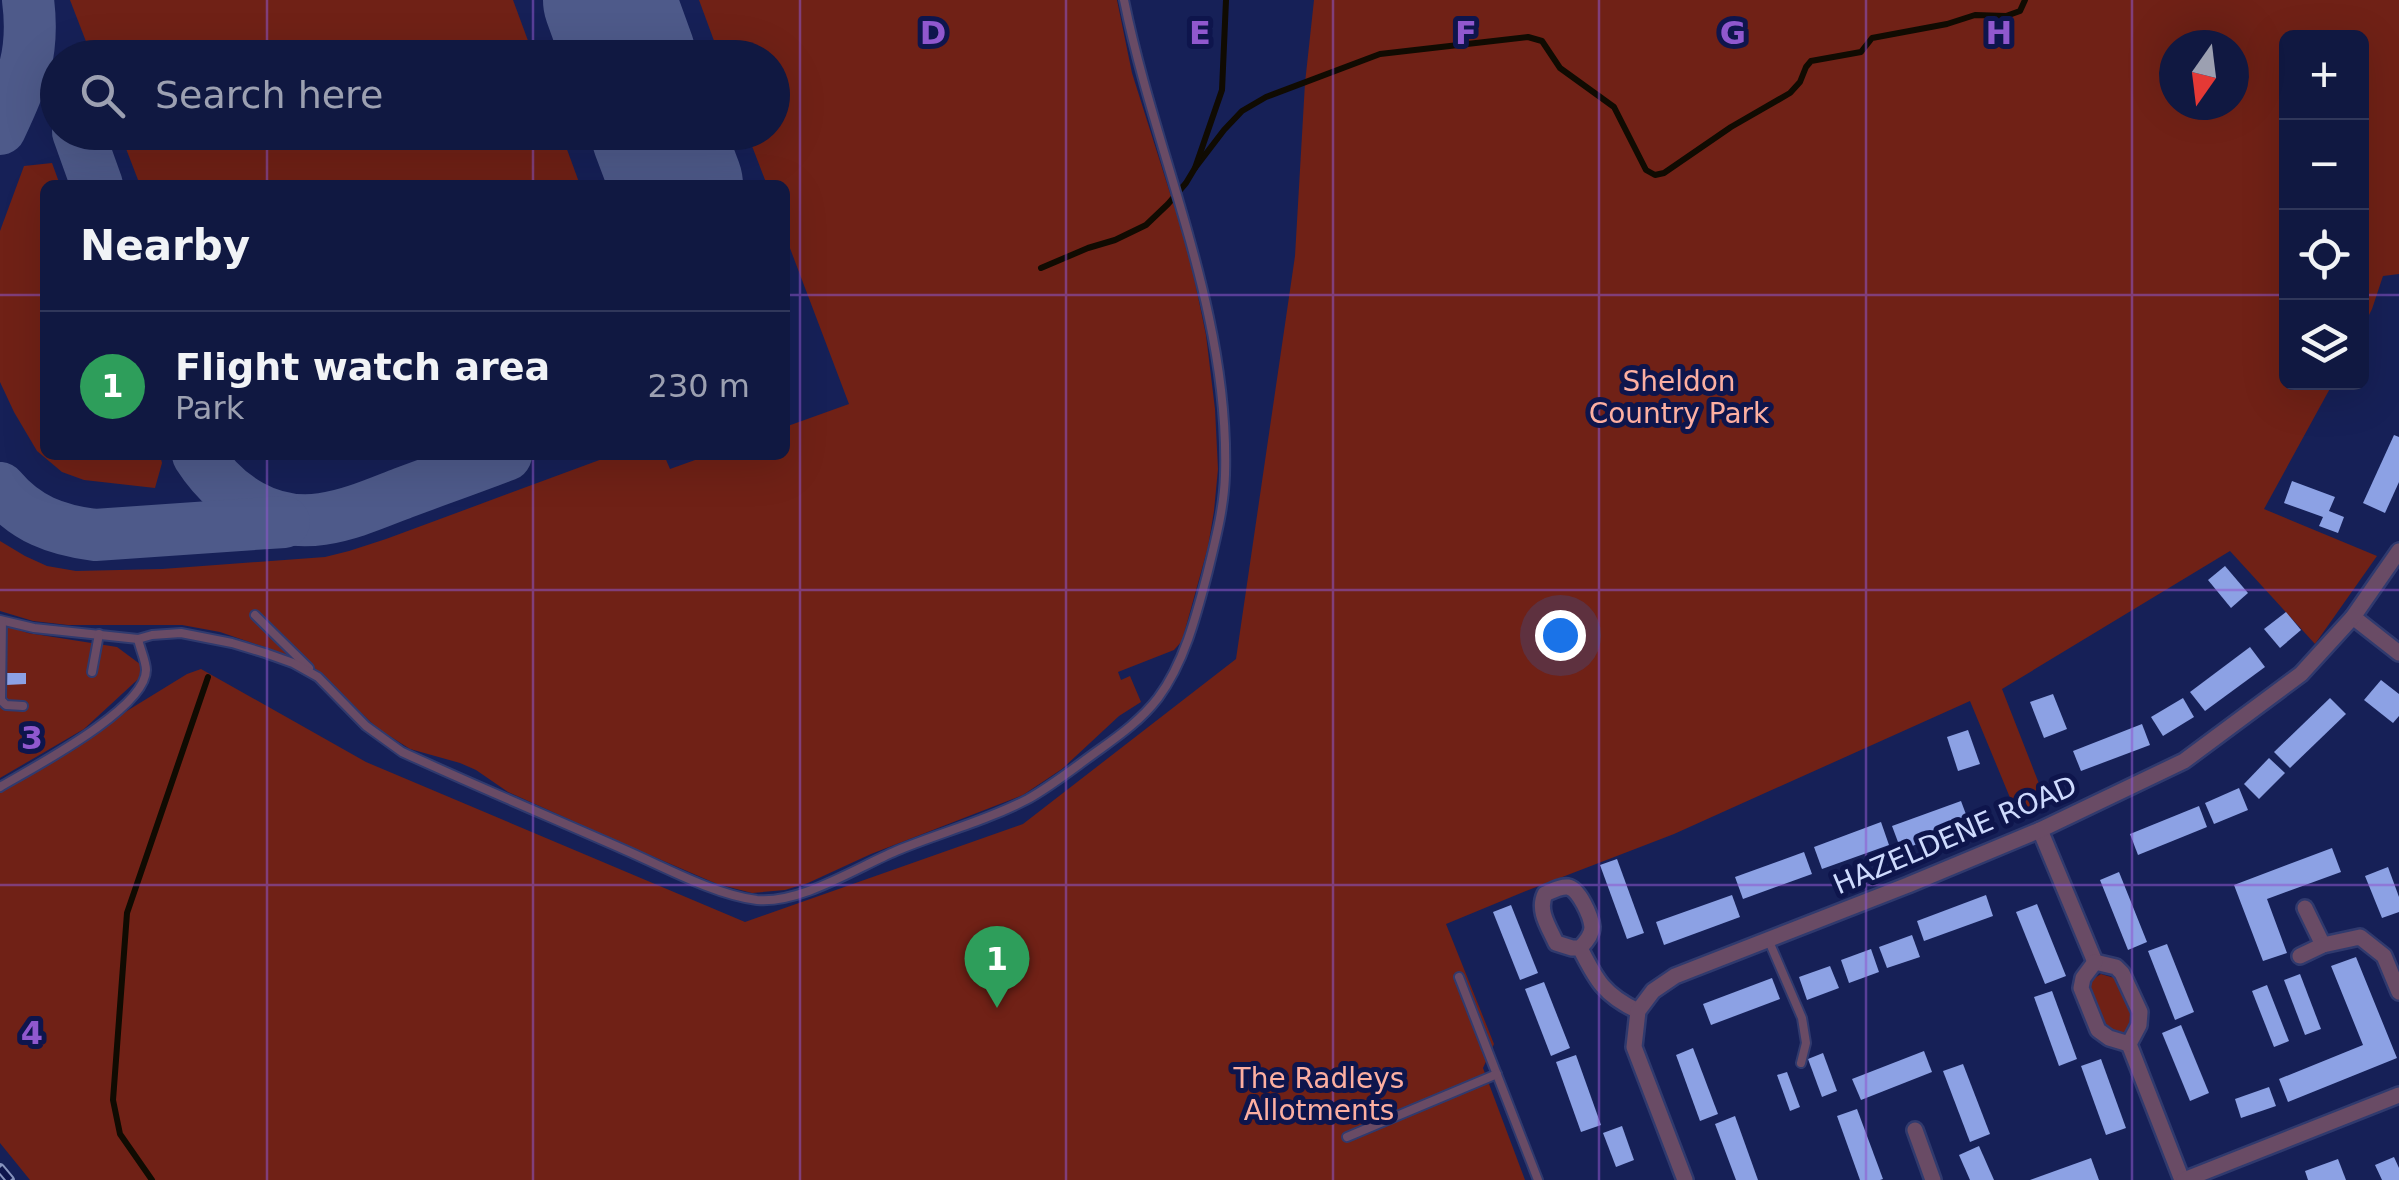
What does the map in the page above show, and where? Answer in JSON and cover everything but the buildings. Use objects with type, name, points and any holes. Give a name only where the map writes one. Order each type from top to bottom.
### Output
[{"type":"street","name":"HAZELDENE ROAD","points":[[1638,1011],[1653,991],[1674,976],[2040,830],[2184,761],[2301,674],[2353,617],[2399,551]]},
{"type":"street","points":[[2353,617],[2399,653]]},
{"type":"street","points":[[2040,830],[2095,962]]},
{"type":"street","points":[[2305,908],[2322,945]]},
{"type":"street","points":[[2300,956],[2322,945],[2360,937],[2384,956],[2399,992]]},
{"type":"street","points":[[1580,948],[1598,984],[1618,1002],[1638,1011],[1634,1047],[1685,1180]]},
{"type":"street","points":[[2095,962],[2122,972],[2140,1012],[2139,1025],[2129,1044],[2183,1180],[2399,1095]]},
{"type":"street","points":[[2095,962],[2081,988],[2092,1016],[2098,1030],[2129,1044]]},
{"type":"street","points":[[1915,1130],[1933,1180]]},
{"type":"lane","points":[[255,615],[366,726],[402,752],[664,868],[745,898],[780,899],[806,890],[1030,798],[1110,742],[1147,711],[1172,674],[1191,634],[1222,508],[1225,471],[1214,345],[1200,274],[1135,54],[1124,0]]},
{"type":"lane","points":[[23,706],[1,700],[1,620],[34,628],[138,639],[166,632],[196,634],[266,653],[318,676]]},
{"type":"lane","points":[[92,672],[100,634]]},
{"type":"lane","points":[[0,787],[84,736],[128,703],[146,671],[138,639]]},
{"type":"lane","points":[[1768,939],[1802,1018],[1806,1043],[1801,1063]]},
{"type":"lane","points":[[1459,976],[1538,1180]]},
{"type":"lane","points":[[1347,1137],[1497,1074]]},
{"type":"green space","points":[[70,0],[513,0],[528,40],[85,40]]},
{"type":"green space","points":[[699,0],[1117,0],[1132,73],[1189,253],[1206,335],[1218,469],[1208,547],[1182,641],[1174,650],[1118,672],[1121,680],[1130,676],[1141,702],[1119,716],[1062,769],[1023,795],[808,883],[752,893],[717,884],[631,847],[508,792],[460,763],[410,749],[377,728],[308,662],[220,632],[182,625],[68,625],[33,621],[0,611],[0,541],[47,566],[76,571],[325,557],[386,539],[599,460],[666,460],[670,469],[695,460],[790,460],[790,425],[849,404],[790,248],[790,180],[765,180],[754,150],[790,150],[790,40],[714,40]]},
{"type":"green space","name":"Sheldon Country Park","points":[[1314,0],[2399,0],[2399,274],[2383,276],[2369,315],[2369,30],[2279,30],[2279,390],[2329,390],[2264,509],[2377,556],[2315,644],[2230,551],[2002,689],[2047,804],[2018,817],[1970,701],[1674,834],[1446,924],[1494,1044],[1483,1068],[1525,1180],[30,1180],[0,1143],[0,789],[201,669],[366,762],[745,922],[1023,824],[1236,659],[1295,256]]},
{"type":"green space","points":[[127,150],[567,150],[578,180],[138,180]]},
{"type":"green space","points":[[52,163],[58,180],[40,180],[40,454],[0,382],[0,231],[24,166]]},
{"type":"green space","points":[[48,460],[162,463],[155,488],[84,480],[62,472]]},
{"type":"green space","points":[[0,624],[28,633],[117,647],[148,670],[84,729],[0,778]]},
{"type":"green space","points":[[2101,974],[2121,980],[2133,1021],[2124,1032],[2101,1026],[2089,988],[2090,981]]},
{"type":"waterway","points":[[1041,268],[1146,225],[1186,183],[1222,90],[1226,0]]},
{"type":"waterway","points":[[1195,168],[1242,111],[1266,97],[1380,54],[1528,37],[1542,41],[1560,68],[1614,107],[1646,170],[1655,175],[1790,93],[1811,61],[1861,52],[1872,38],[1975,15],[2006,16],[2020,11],[2025,0]]},
{"type":"waterway","points":[[152,1180],[120,1134],[113,1100],[127,913],[208,677]]},
{"type":"taxiway","points":[[0,129],[25,67],[30,36],[28,0]]},
{"type":"taxiway","points":[[84,150],[95,180]]},
{"type":"taxiway","points":[[202,460],[221,484],[251,506],[284,518],[303,520],[353,512],[493,460]]},
{"type":"taxiway","points":[[0,488],[20,508],[43,521],[95,535],[284,522]]},
{"type":"runway","points":[[609,0],[623,40]]},
{"type":"runway","points":[[664,150],[675,180]]},
{"type":"railway","points":[[0,1168],[10,1180]]},
{"type":"place","name":"Flight watch area","points":[[997,1008]]},
{"type":"park label","name":"The Radleys Allotments","points":[[1319,1094]]}]
